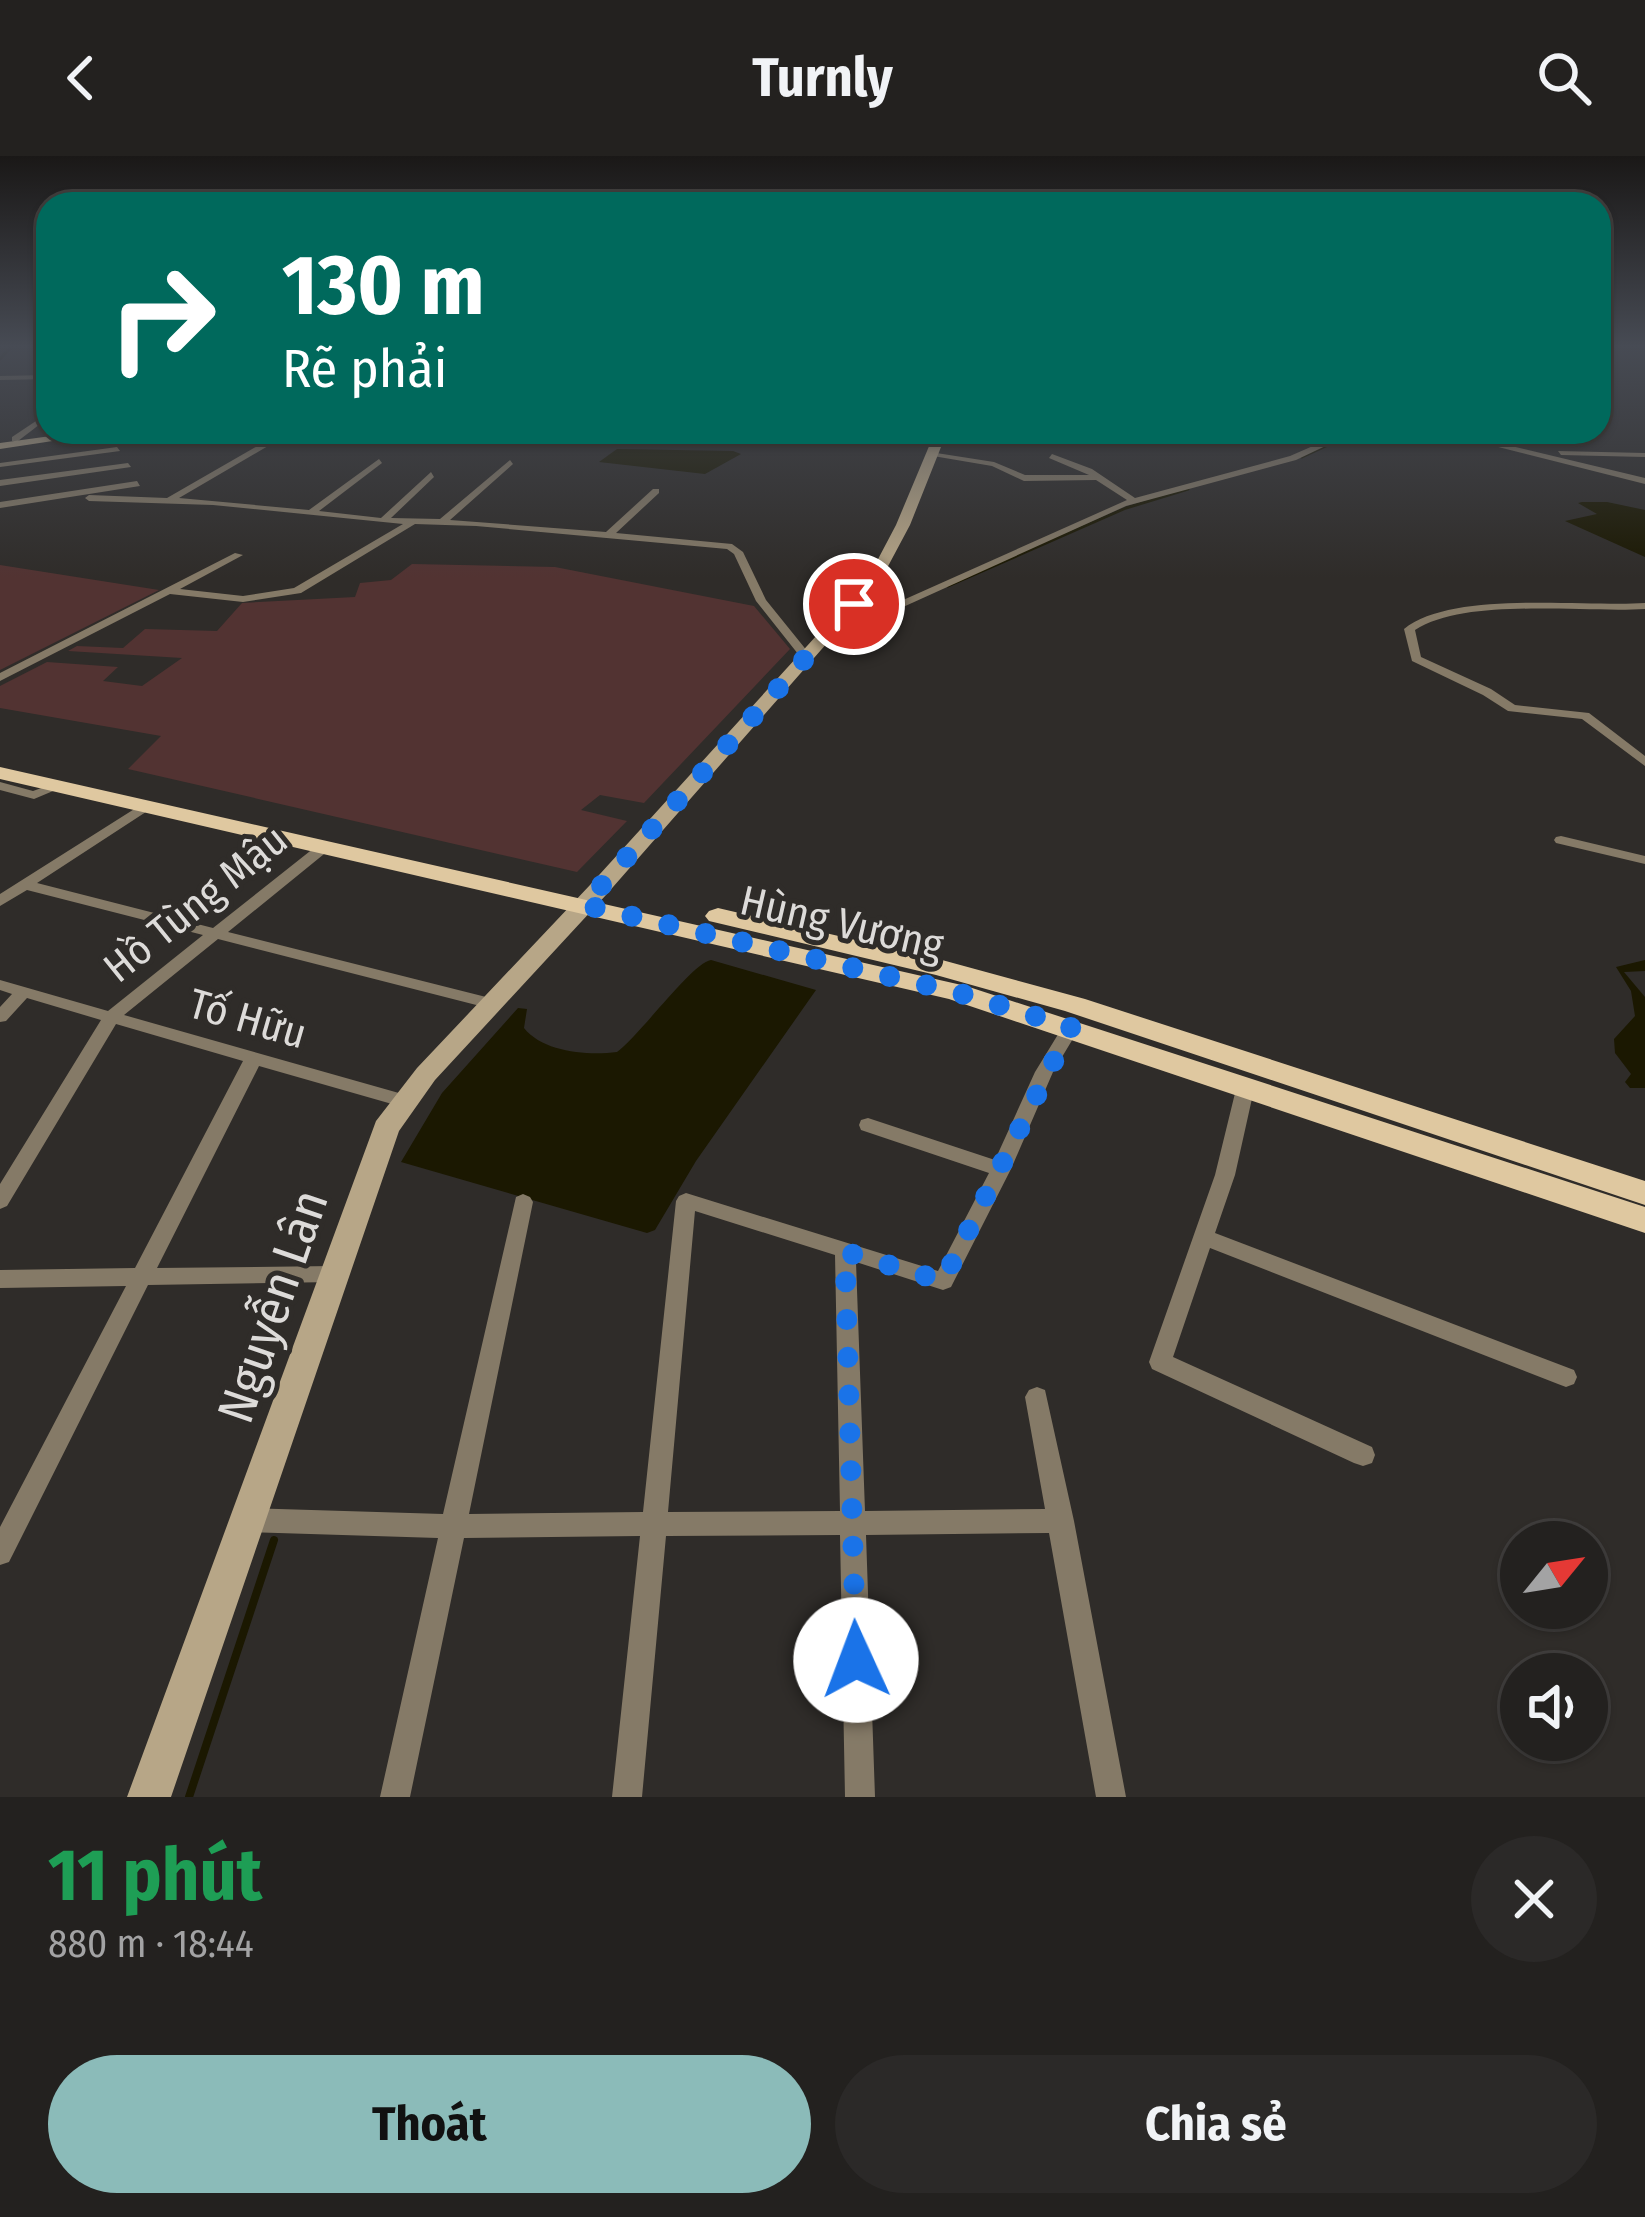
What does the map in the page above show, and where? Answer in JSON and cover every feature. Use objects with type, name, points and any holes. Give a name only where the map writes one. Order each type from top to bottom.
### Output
[{"type":"main road","points":[[0,444],[36,436]]},
{"type":"main road","points":[[0,444],[36,440]]},
{"type":"main road","name":"Nguyễn Lân","points":[[148,1797],[386,1128],[492,1004],[837,624],[880,570],[937,444]]},
{"type":"main road","name":"Hùng Vương","points":[[0,756],[591,898],[956,992],[1645,1220]]},
{"type":"main road","name":"Hùng Vương","points":[[0,773],[324,847],[1005,985],[1645,1193]]},
{"type":"street","points":[[15,439],[35,425]]},
{"type":"street","points":[[837,624],[877,615],[1132,500],[1276,463],[1322,444]]},
{"type":"street","points":[[1495,444],[1645,481]]},
{"type":"street","points":[[168,501],[264,446]]},
{"type":"street","points":[[0,465],[116,448]]},
{"type":"street","points":[[933,454],[994,464],[1024,478],[1096,477]]},
{"type":"street","points":[[1542,455],[1645,455]]},
{"type":"street","points":[[1052,456],[1132,500]]},
{"type":"street","points":[[310,514],[379,460]]},
{"type":"street","points":[[441,523],[510,462]]},
{"type":"street","points":[[0,483],[128,465]]},
{"type":"street","points":[[383,521],[431,475]]},
{"type":"street","points":[[0,505],[136,484]]},
{"type":"street","points":[[608,535],[656,491]]},
{"type":"street","points":[[89,498],[608,535],[736,549],[760,601],[806,657]]},
{"type":"street","points":[[169,591],[243,599],[297,591],[411,523]]},
{"type":"street","points":[[0,678],[238,555]]},
{"type":"street","points":[[1645,606],[1491,608],[1436,616],[1409,629],[1416,659],[1512,708],[1585,716],[1645,762]]},
{"type":"street","points":[[0,786],[34,795],[58,786]]},
{"type":"street","points":[[0,901],[147,806]]},
{"type":"street","points":[[1561,840],[1645,860]]},
{"type":"street","name":"Hồ Tùng Mậu","points":[[0,1201],[112,1016],[324,847]]},
{"type":"street","points":[[25,885],[492,1004]]},
{"type":"street","name":"Tố Hữu","points":[[0,985],[406,1102]]},
{"type":"street","points":[[0,1017],[23,992]]},
{"type":"street","points":[[627,1797],[686,1201],[943,1281],[1044,1072],[1071,1027]]},
{"type":"street","points":[[0,1552],[138,1275],[254,1057]]},
{"type":"street","points":[[1246,1085],[1205,1238],[1160,1362],[1363,1455]]},
{"type":"street","points":[[868,1125],[1001,1169]]},
{"type":"street","points":[[395,1797],[523,1202]]},
{"type":"street","points":[[1205,1238],[1566,1377]]},
{"type":"street","points":[[845,1252],[860,1797]]},
{"type":"street","points":[[0,1279],[334,1274]]},
{"type":"street","points":[[1036,1397],[1111,1797]]},
{"type":"street","points":[[249,1520],[454,1526],[1060,1521]]},
{"type":"shaded area","points":[[617,449],[741,454],[705,474],[599,462]]},
{"type":"shaded area","points":[[1607,502],[1645,510],[1645,557],[1565,521],[1597,514],[1578,503]]},
{"type":"shaded area","points":[[412,564],[555,567],[754,606],[790,649],[644,803],[600,795],[581,810],[627,821],[577,872],[128,769],[161,736],[0,708],[0,686],[47,662],[118,667],[103,681],[142,686],[182,658],[68,651],[77,646],[123,648],[145,629],[217,631],[242,603],[355,597],[360,583],[391,580]]},
{"type":"shaded area","points":[[0,565],[159,590],[0,670]]},
{"type":"shaded area","points":[[711,960],[816,990],[696,1161],[655,1230],[647,1233],[401,1162],[442,1093],[518,1008],[527,1009],[524,1028],[542,1042],[580,1052],[617,1052],[692,973]]},
{"type":"shaded area","points":[[1645,960],[1645,971],[1624,972],[1645,997],[1645,1088],[1630,1088],[1625,1082],[1631,1074],[1615,1053],[1614,1039],[1635,1016],[1631,991],[1616,967]]},
{"type":"waterway","points":[[1302,457],[1330,444]]},
{"type":"waterway","points":[[948,586],[1126,508],[1188,489]]},
{"type":"waterway","points":[[189,1797],[274,1540]]},
{"type":"route","points":[[854,604],[584,905],[956,992],[1071,1027],[1044,1072],[943,1281],[845,1252],[856,1660]]}]
